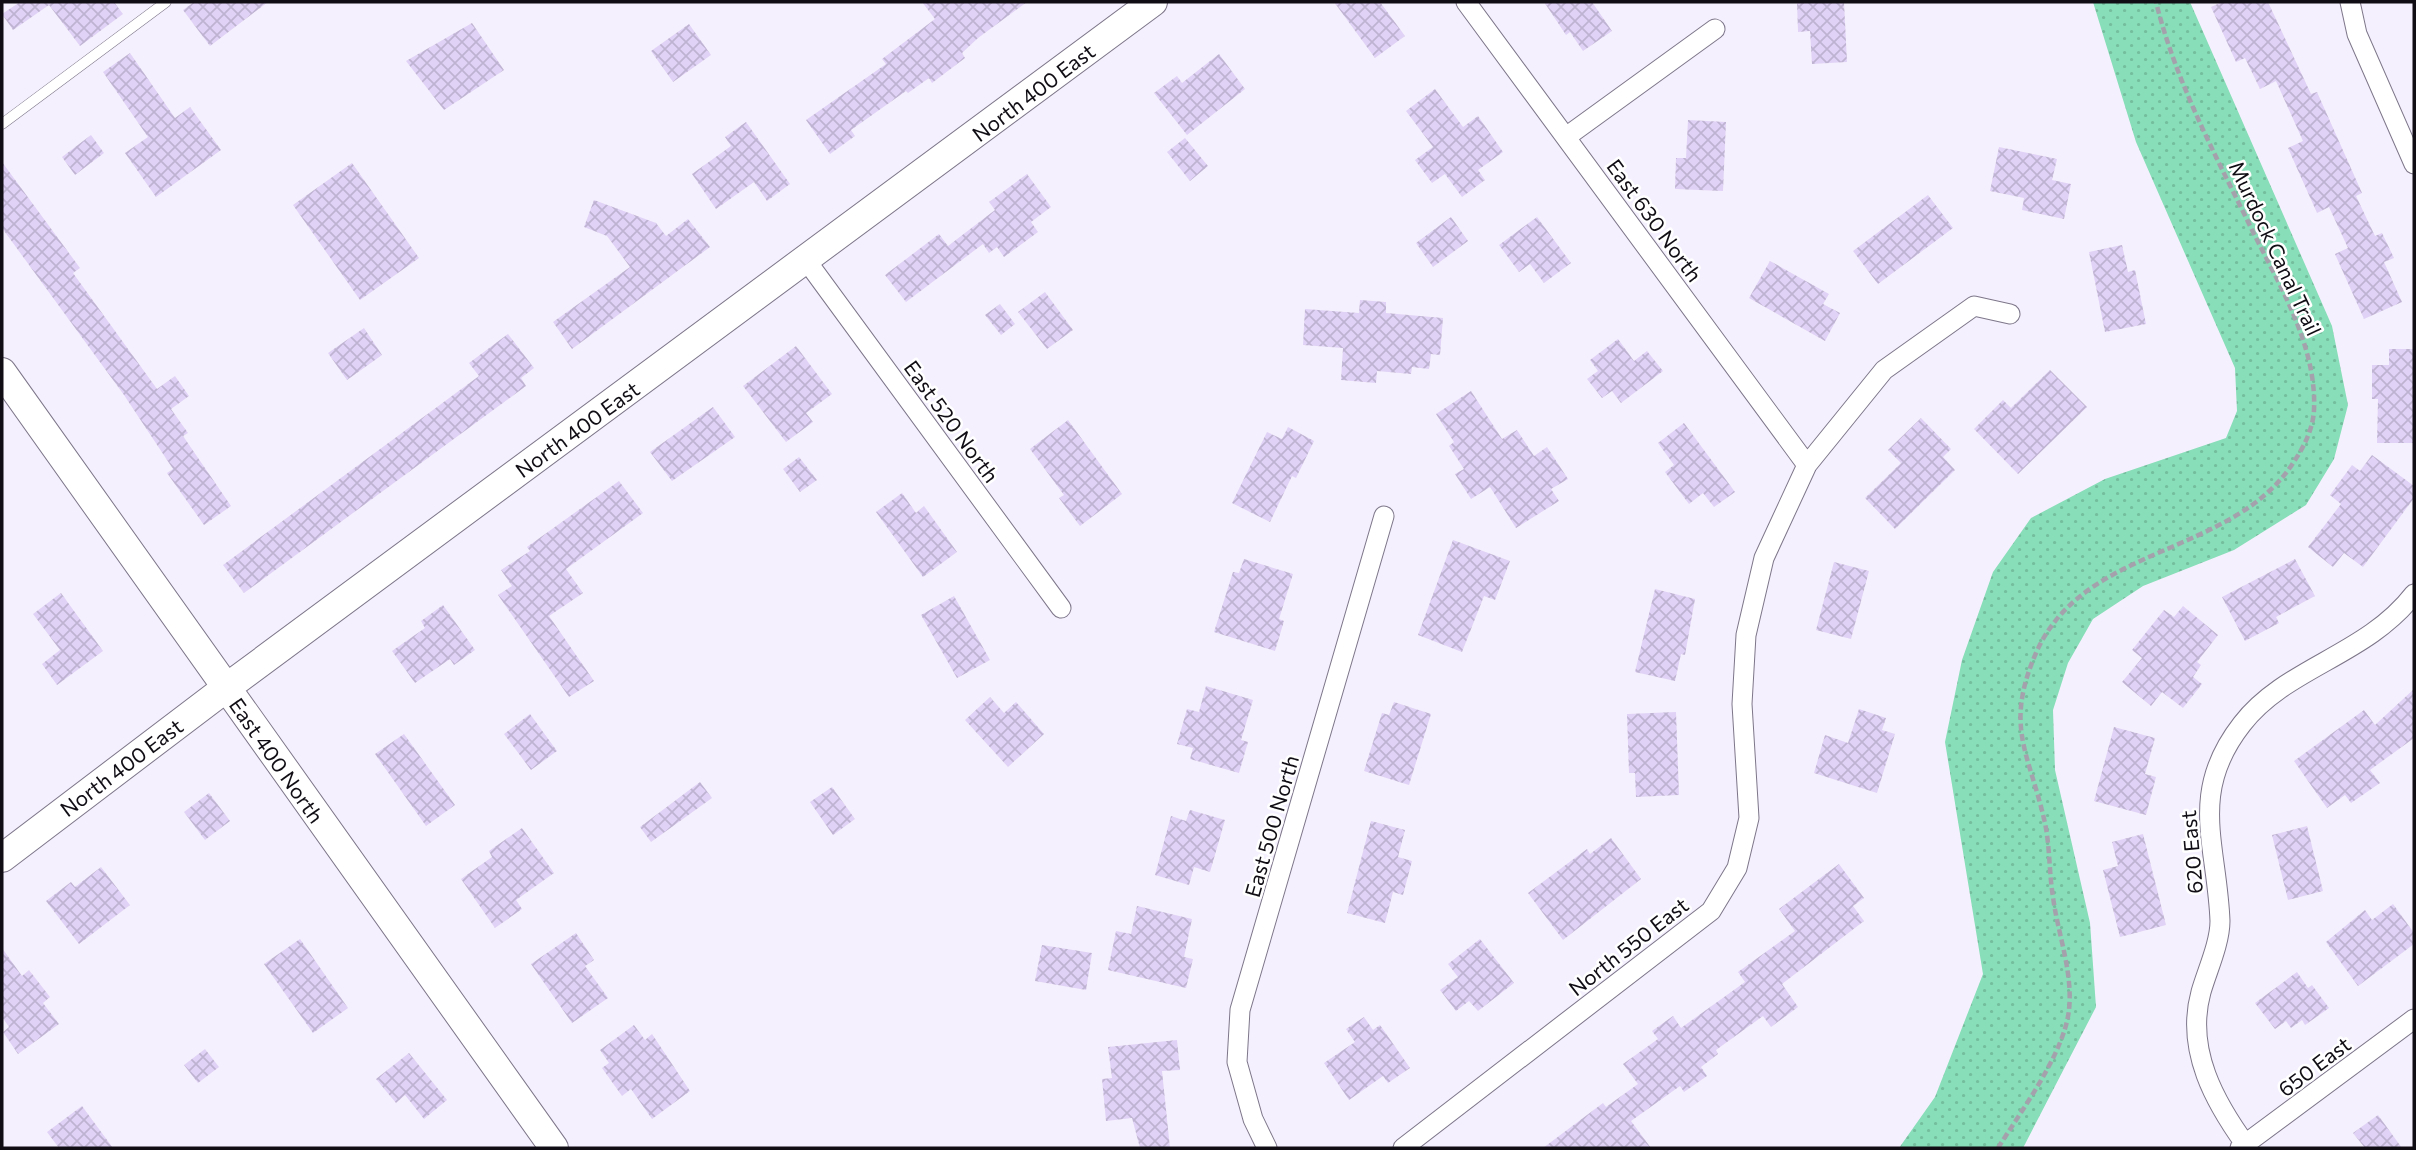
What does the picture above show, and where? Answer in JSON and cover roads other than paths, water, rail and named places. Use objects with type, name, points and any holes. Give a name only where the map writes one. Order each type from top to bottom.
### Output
[{"type":"street","name":"North 400 East","points":[[2,858],[226,688],[1153,2]]},
{"type":"street","name":"East 630 North","points":[[1466,2],[1807,465]]},
{"type":"street","points":[[2350,2],[2357,34],[2414,164]]},
{"type":"street","points":[[1566,137],[1715,29]]},
{"type":"street","name":"East 520 North","points":[[806,260],[1060,608]]},
{"type":"street","name":"North 550 East","points":[[1403,1148],[1712,911],[1737,868],[1749,818],[1742,704],[1746,635],[1764,558],[1807,465],[1884,370],[1974,306],[2010,314]]},
{"type":"street","name":"East 400 North","points":[[2,372],[554,1148]]},
{"type":"street","name":"East 500 North","points":[[1267,1148],[1253,1119],[1237,1062],[1240,1010],[1384,516]]},
{"type":"street","name":"620 East","points":[[2244,1147],[2214,1098],[2199,1053],[2195,1012],[2220,925],[2208,834],[2209,793],[2222,757],[2235,735],[2268,696],[2373,636],[2414,594]]},
{"type":"street","name":"650 East","points":[[2244,1147],[2414,1019]]},
{"type":"lane","points":[[2,124],[166,2]]}]
